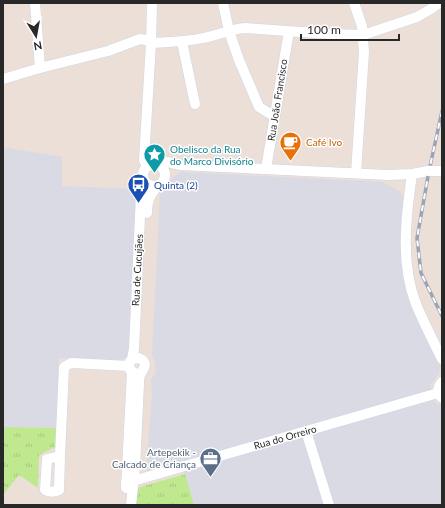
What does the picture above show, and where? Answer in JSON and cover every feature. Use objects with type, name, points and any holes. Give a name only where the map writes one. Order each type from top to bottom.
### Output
[{"type":"street","points":[[35,3],[40,68]]},
{"type":"street","points":[[147,167],[144,160],[152,3]]},
{"type":"street","points":[[223,3],[229,31],[239,60],[259,107],[274,116]]},
{"type":"street","points":[[354,3],[360,20],[364,52],[356,173]]},
{"type":"street","points":[[3,79],[108,51],[140,39],[151,43],[182,42],[246,28],[363,35],[417,16],[431,10],[439,3]]},
{"type":"street","name":"Rua João Francisco","points":[[266,169],[289,31]]},
{"type":"street","points":[[182,42],[195,104]]},
{"type":"street","points":[[158,165],[164,170],[162,181],[152,186],[144,181],[143,173],[147,167],[152,164],[158,165],[167,162],[181,165],[388,175],[442,171]]},
{"type":"street","name":"Rua de Cucujães","points":[[135,366],[140,349],[147,201],[153,191],[172,169],[181,165]]},
{"type":"street","points":[[412,174],[406,233],[408,275],[416,303],[442,359]]},
{"type":"street","points":[[388,175],[410,187]]},
{"type":"street","name":"Rua de Cucujães","points":[[130,505],[129,482],[135,366],[134,349],[141,194],[144,181]]},
{"type":"street","points":[[60,456],[64,367],[71,363],[135,366]]},
{"type":"street","points":[[440,395],[438,387],[442,382]]},
{"type":"street","name":"Rua do Orreiro","points":[[129,482],[306,431],[440,395]]},
{"type":"street","points":[[306,431],[329,505]]},
{"type":"street","name":"Rua de Cucujães","points":[[125,505],[129,482]]},
{"type":"shaded area","points":[[3,147],[62,157],[62,186],[136,189],[130,344],[127,357],[120,361],[59,358],[57,428],[3,427]]},
{"type":"shaded area","points":[[182,172],[383,182],[399,191],[404,200],[400,245],[403,276],[412,307],[440,366],[439,374],[430,385],[436,404],[442,404],[442,505],[194,505],[181,461],[146,471],[152,392],[151,380],[156,372],[155,362],[152,356],[160,193],[174,176]]},
{"type":"green space","points":[[3,427],[57,428],[55,447],[39,455],[38,488],[19,475],[3,495]]},
{"type":"green space","points":[[185,474],[194,505],[135,505],[136,491],[140,487]]},
{"type":"railway","points":[[442,111],[417,238],[421,273],[442,316]]},
{"type":"place","name":"Café Ivo","points":[[290,162]]},
{"type":"place","name":"Obelisco da Rua do Marco Divisório","points":[[154,174]]},
{"type":"place","name":"Quinta (2)","points":[[138,204]]},
{"type":"place","name":"Artepekik - Calcado de Criança","points":[[211,478]]}]
